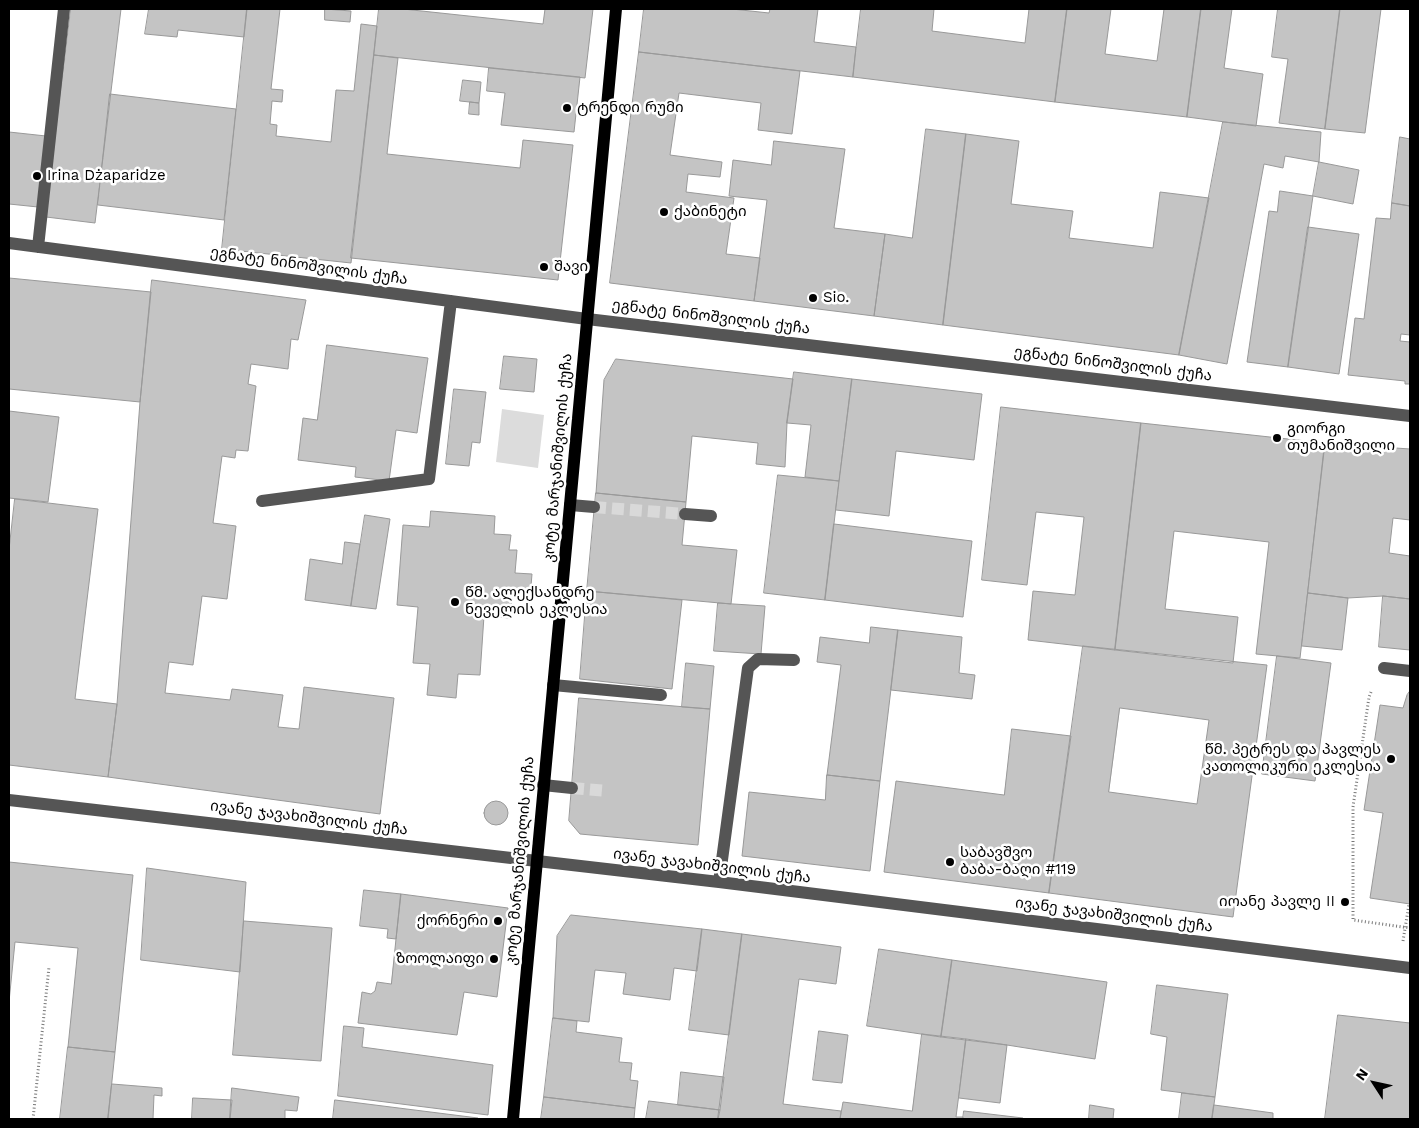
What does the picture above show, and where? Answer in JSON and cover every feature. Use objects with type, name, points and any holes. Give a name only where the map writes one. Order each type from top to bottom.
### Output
[{"type":"main road","name":"კოტე მარჯანიშვილის ქუჩა","points":[[512,1119],[616,9]]},
{"type":"street","points":[[38,247],[64,9]]},
{"type":"street","name":"ეგნატე ნინოშვილის ქუჩა","points":[[9,243],[587,318],[1410,416]]},
{"type":"street","points":[[262,501],[429,479],[451,301]]},
{"type":"street","points":[[570,505],[594,507]]},
{"type":"street","points":[[685,514],[712,516]]},
{"type":"street","points":[[719,882],[748,668],[758,659],[794,660]]},
{"type":"street","points":[[1384,668],[1410,671]]},
{"type":"street","points":[[553,685],[661,695]]},
{"type":"street","points":[[543,785],[572,788]]},
{"type":"street","name":"ივანე ჯავახიშვილის ქუჩა","points":[[9,800],[719,882],[1410,968]]},
{"type":"path","points":[[1384,668],[1368,696],[1354,808],[1353,920],[1410,928]]},
{"type":"path","points":[[1404,927],[1409,904]]},
{"type":"path","points":[[33,1119],[49,968]]},
{"type":"shaded area","points":[[502,409],[544,415],[538,468],[496,462]]},
{"type":"building","points":[[71,9],[121,9],[95,223],[46,217]]},
{"type":"building","points":[[149,9],[247,9],[244,37],[178,30],[177,37],[145,34]]},
{"type":"building","points":[[247,9],[280,9],[271,89],[283,90],[282,102],[272,101],[270,124],[277,125],[276,136],[331,142],[336,90],[354,91],[361,24],[377,26],[351,263],[222,249]]},
{"type":"building","points":[[325,9],[351,11],[350,22],[325,20]]},
{"type":"building","points":[[379,9],[403,9],[543,24],[545,9],[593,9],[585,78],[374,55]]},
{"type":"building","points":[[644,9],[732,9],[769,13],[770,9],[818,9],[814,42],[856,47],[853,77],[639,52]]},
{"type":"building","points":[[861,9],[934,9],[932,31],[1025,43],[1029,9],[1067,9],[1055,102],[853,77]]},
{"type":"building","points":[[1067,9],[1111,9],[1105,54],[1157,61],[1164,9],[1201,9],[1187,117],[1055,102]]},
{"type":"building","points":[[1201,9],[1232,9],[1224,68],[1263,74],[1256,126],[1187,117]]},
{"type":"building","points":[[1278,9],[1340,9],[1325,129],[1279,123],[1288,59],[1272,57]]},
{"type":"building","points":[[1340,9],[1381,9],[1365,133],[1325,129]]},
{"type":"building","points":[[639,52],[800,71],[792,134],[758,130],[761,103],[679,93],[670,155],[722,162],[720,177],[688,174],[686,192],[734,198],[726,254],[760,258],[754,301],[610,283]]},
{"type":"building","points":[[374,55],[398,58],[387,154],[520,168],[523,140],[573,145],[558,280],[351,258]]},
{"type":"building","points":[[489,68],[580,77],[574,132],[501,125],[505,93],[487,91]]},
{"type":"building","points":[[463,80],[481,82],[479,103],[460,101]]},
{"type":"building","points":[[110,94],[236,109],[224,220],[98,205]]},
{"type":"building","points":[[470,102],[479,103],[479,115],[469,114]]},
{"type":"building","points":[[1223,122],[1321,132],[1319,162],[1285,156],[1283,168],[1264,164],[1227,364],[1179,355]]},
{"type":"building","points":[[926,129],[966,134],[943,325],[874,316],[885,234],[912,238]]},
{"type":"building","points":[[9,132],[46,136],[38,207],[9,204]]},
{"type":"building","points":[[966,134],[1019,141],[1011,204],[1073,211],[1069,238],[1153,248],[1160,192],[1209,198],[1179,355],[943,325]]},
{"type":"building","points":[[1400,137],[1410,139],[1410,206],[1392,203]]},
{"type":"building","points":[[774,141],[845,149],[834,228],[885,234],[874,316],[754,301],[767,200],[729,196],[733,160],[771,165]]},
{"type":"building","points":[[1319,162],[1359,170],[1353,204],[1313,196]]},
{"type":"building","points":[[1280,191],[1313,196],[1288,367],[1247,362],[1269,211],[1277,212]]},
{"type":"building","points":[[1392,203],[1410,206],[1410,335],[1401,334],[1400,341],[1410,342],[1410,384],[1405,384],[1405,381],[1348,375],[1355,318],[1364,319],[1376,218],[1390,219]]},
{"type":"building","points":[[1308,227],[1359,234],[1339,374],[1288,367]]},
{"type":"building","points":[[9,278],[151,292],[140,402],[9,389]]},
{"type":"building","points":[[152,280],[306,300],[298,340],[291,339],[288,369],[251,364],[248,384],[256,386],[248,451],[236,450],[235,458],[222,456],[213,523],[236,526],[227,599],[202,596],[193,665],[169,662],[165,693],[230,700],[232,689],[283,695],[278,727],[299,729],[304,687],[394,698],[380,814],[108,777],[117,704],[140,402]]},
{"type":"building","points":[[327,345],[428,358],[417,433],[396,430],[389,481],[355,477],[356,467],[298,460],[303,418],[317,420]]},
{"type":"building","points":[[504,356],[537,359],[534,392],[500,389]]},
{"type":"building","points":[[616,359],[793,379],[787,423],[785,467],[756,464],[758,443],[692,436],[686,502],[596,493],[604,380]]},
{"type":"building","points":[[794,372],[852,379],[839,481],[805,477],[811,425],[787,423]]},
{"type":"building","points":[[852,379],[982,394],[974,460],[896,451],[889,516],[836,510]]},
{"type":"building","points":[[454,389],[486,392],[480,443],[472,442],[469,466],[446,464]]},
{"type":"building","points":[[1001,407],[1141,423],[1115,650],[1028,640],[1033,591],[1075,595],[1084,517],[1036,512],[1027,585],[982,580]]},
{"type":"building","points":[[9,411],[59,417],[48,502],[9,498]]},
{"type":"building","points":[[1141,423],[1325,443],[1300,658],[1256,654],[1269,542],[1174,531],[1165,609],[1238,617],[1233,663],[1115,650]]},
{"type":"building","points":[[1325,443],[1410,449],[1410,520],[1393,518],[1389,553],[1410,556],[1410,599],[1383,596],[1348,598],[1308,593]]},
{"type":"building","points":[[778,475],[839,481],[825,600],[764,593]]},
{"type":"building","points":[[596,493],[686,502],[682,545],[737,550],[731,604],[587,591]]},
{"type":"building","points":[[15,499],[98,509],[75,699],[117,704],[108,777],[9,765],[9,550]]},
{"type":"building","name":"წმ. ალექსანდრე ნეველის ეკლესია","points":[[431,511],[495,516],[494,534],[511,535],[509,550],[517,550],[515,573],[532,574],[530,598],[512,597],[510,618],[484,616],[480,675],[458,674],[456,698],[427,695],[430,664],[413,663],[418,607],[397,605],[403,525],[429,527]]},
{"type":"building","points":[[365,515],[390,519],[376,609],[351,606]]},
{"type":"building","points":[[834,524],[972,541],[963,617],[825,600]]},
{"type":"building","points":[[345,542],[360,544],[351,606],[305,600],[310,559],[342,564]]},
{"type":"building","points":[[587,591],[682,600],[672,689],[580,679]]},
{"type":"building","points":[[1308,593],[1348,598],[1342,650],[1302,646]]},
{"type":"building","points":[[1383,596],[1410,599],[1410,650],[1379,647]]},
{"type":"building","points":[[718,603],[765,606],[761,654],[714,651]]},
{"type":"building","points":[[871,627],[898,630],[880,781],[827,775],[841,665],[817,662],[820,637],[869,643]]},
{"type":"building","points":[[898,630],[962,637],[959,673],[975,675],[972,699],[891,690]]},
{"type":"building","points":[[1083,646],[1267,665],[1233,917],[1049,893]],"holes":[[[1120,708],[1209,720],[1197,804],[1109,792]]]},
{"type":"building","points":[[1277,656],[1331,663],[1315,781],[1262,774]]},
{"type":"building","points":[[686,663],[714,666],[710,709],[682,707]]},
{"type":"building","name":"წმ. პეტრეს და პავლეს კათოლიკური ეკლესია","points":[[1410,691],[1410,904],[1370,898],[1383,813],[1364,810],[1380,705],[1403,708]]},
{"type":"building","points":[[579,698],[710,709],[698,845],[580,834],[569,821]]},
{"type":"building","points":[[1012,729],[1071,736],[1049,893],[884,872],[896,781],[1004,795]]},
{"type":"building","points":[[827,775],[880,781],[870,871],[742,856],[749,792],[825,800]]},
{"type":"building","points":[[496,801],[501,802],[507,808],[507,818],[501,824],[496,825],[491,824],[485,818],[484,813],[485,808],[491,802]]},
{"type":"building","points":[[9,862],[133,875],[115,1052],[68,1047],[78,948],[15,942],[9,1002]]},
{"type":"building","points":[[147,868],[246,882],[240,972],[141,960]]},
{"type":"building","points":[[364,890],[401,894],[396,939],[387,938],[388,929],[360,926]]},
{"type":"building","points":[[401,894],[508,908],[497,997],[464,992],[457,1035],[358,1023],[362,992],[371,994],[375,991],[377,982],[391,984]]},
{"type":"building","points":[[571,915],[702,929],[697,971],[674,968],[670,1000],[623,994],[626,973],[595,970],[589,1022],[553,1018],[557,936]]},
{"type":"building","points":[[244,921],[332,928],[321,1061],[233,1055]]},
{"type":"building","points":[[702,929],[742,934],[729,1035],[689,1030]]},
{"type":"building","points":[[742,934],[841,947],[836,984],[799,979],[783,1104],[841,1111],[840,1119],[718,1119]]},
{"type":"building","points":[[879,949],[952,960],[941,1037],[867,1026]]},
{"type":"building","points":[[952,960],[1107,982],[1095,1059],[941,1037]]},
{"type":"building","points":[[1157,985],[1228,994],[1215,1097],[1161,1090],[1167,1037],[1151,1034]]},
{"type":"building","points":[[1338,1015],[1410,1023],[1410,1119],[1325,1119]]},
{"type":"building","points":[[553,1018],[577,1021],[576,1032],[622,1038],[619,1062],[632,1063],[630,1080],[638,1081],[635,1108],[544,1097]]},
{"type":"building","points":[[344,1026],[364,1028],[362,1047],[493,1065],[488,1115],[338,1096]]},
{"type":"building","points":[[819,1031],[848,1035],[842,1083],[813,1080]]},
{"type":"building","points":[[922,1034],[966,1039],[956,1117],[963,1117],[963,1119],[840,1119],[843,1102],[912,1111]]},
{"type":"building","points":[[966,1039],[1007,1045],[1000,1103],[959,1098]]},
{"type":"building","points":[[68,1047],[115,1052],[108,1119],[60,1119]]},
{"type":"building","points":[[681,1072],[724,1077],[720,1110],[678,1105]]},
{"type":"building","points":[[112,1084],[162,1088],[162,1096],[154,1095],[153,1119],[108,1119]]},
{"type":"building","points":[[232,1088],[299,1097],[297,1111],[285,1110],[285,1119],[230,1119]]},
{"type":"building","points":[[1182,1093],[1215,1097],[1212,1119],[1179,1119]]},
{"type":"building","points":[[544,1097],[635,1108],[634,1119],[541,1119]]},
{"type":"building","points":[[193,1098],[232,1100],[230,1119],[192,1119]]},
{"type":"building","points":[[335,1100],[478,1118],[478,1119],[333,1119]]},
{"type":"building","points":[[649,1101],[720,1110],[718,1119],[646,1119]]},
{"type":"building","points":[[1090,1105],[1114,1109],[1113,1119],[1089,1119]]},
{"type":"building","points":[[1214,1105],[1273,1113],[1273,1119],[1212,1119]]},
{"type":"building","points":[[964,1111],[1023,1118],[1023,1119],[963,1119]]},
{"type":"tunnel","points":[[594,507],[685,514]]},
{"type":"tunnel","points":[[572,788],[607,791]]},
{"type":"place","name":"ტრენდი რუმი","points":[[567,108]]},
{"type":"place","name":"Irina Dżaparidze","points":[[37,176]]},
{"type":"place","name":"ქაბინეტი","points":[[664,212]]},
{"type":"place","name":"შავი","points":[[544,267]]},
{"type":"place","name":"Sio.","points":[[813,298]]},
{"type":"place","name":"გიორგი თუმანიშვილი","points":[[1277,438]]},
{"type":"place","name":"წმ. ალექსანდრე ნეველის ეკლესია","points":[[455,602]]},
{"type":"place","name":"წმ. პეტრეს და პავლეს კათოლიკური ეკლესია","points":[[1391,759]]},
{"type":"place","name":"საბავშვო ბაბა-ბაღი #119","points":[[950,862]]},
{"type":"place","name":"იოანე პავლე II","points":[[1345,902]]},
{"type":"place","name":"ქორნერი","points":[[498,921]]},
{"type":"place","name":"ზოოლაიფი","points":[[494,959]]}]
